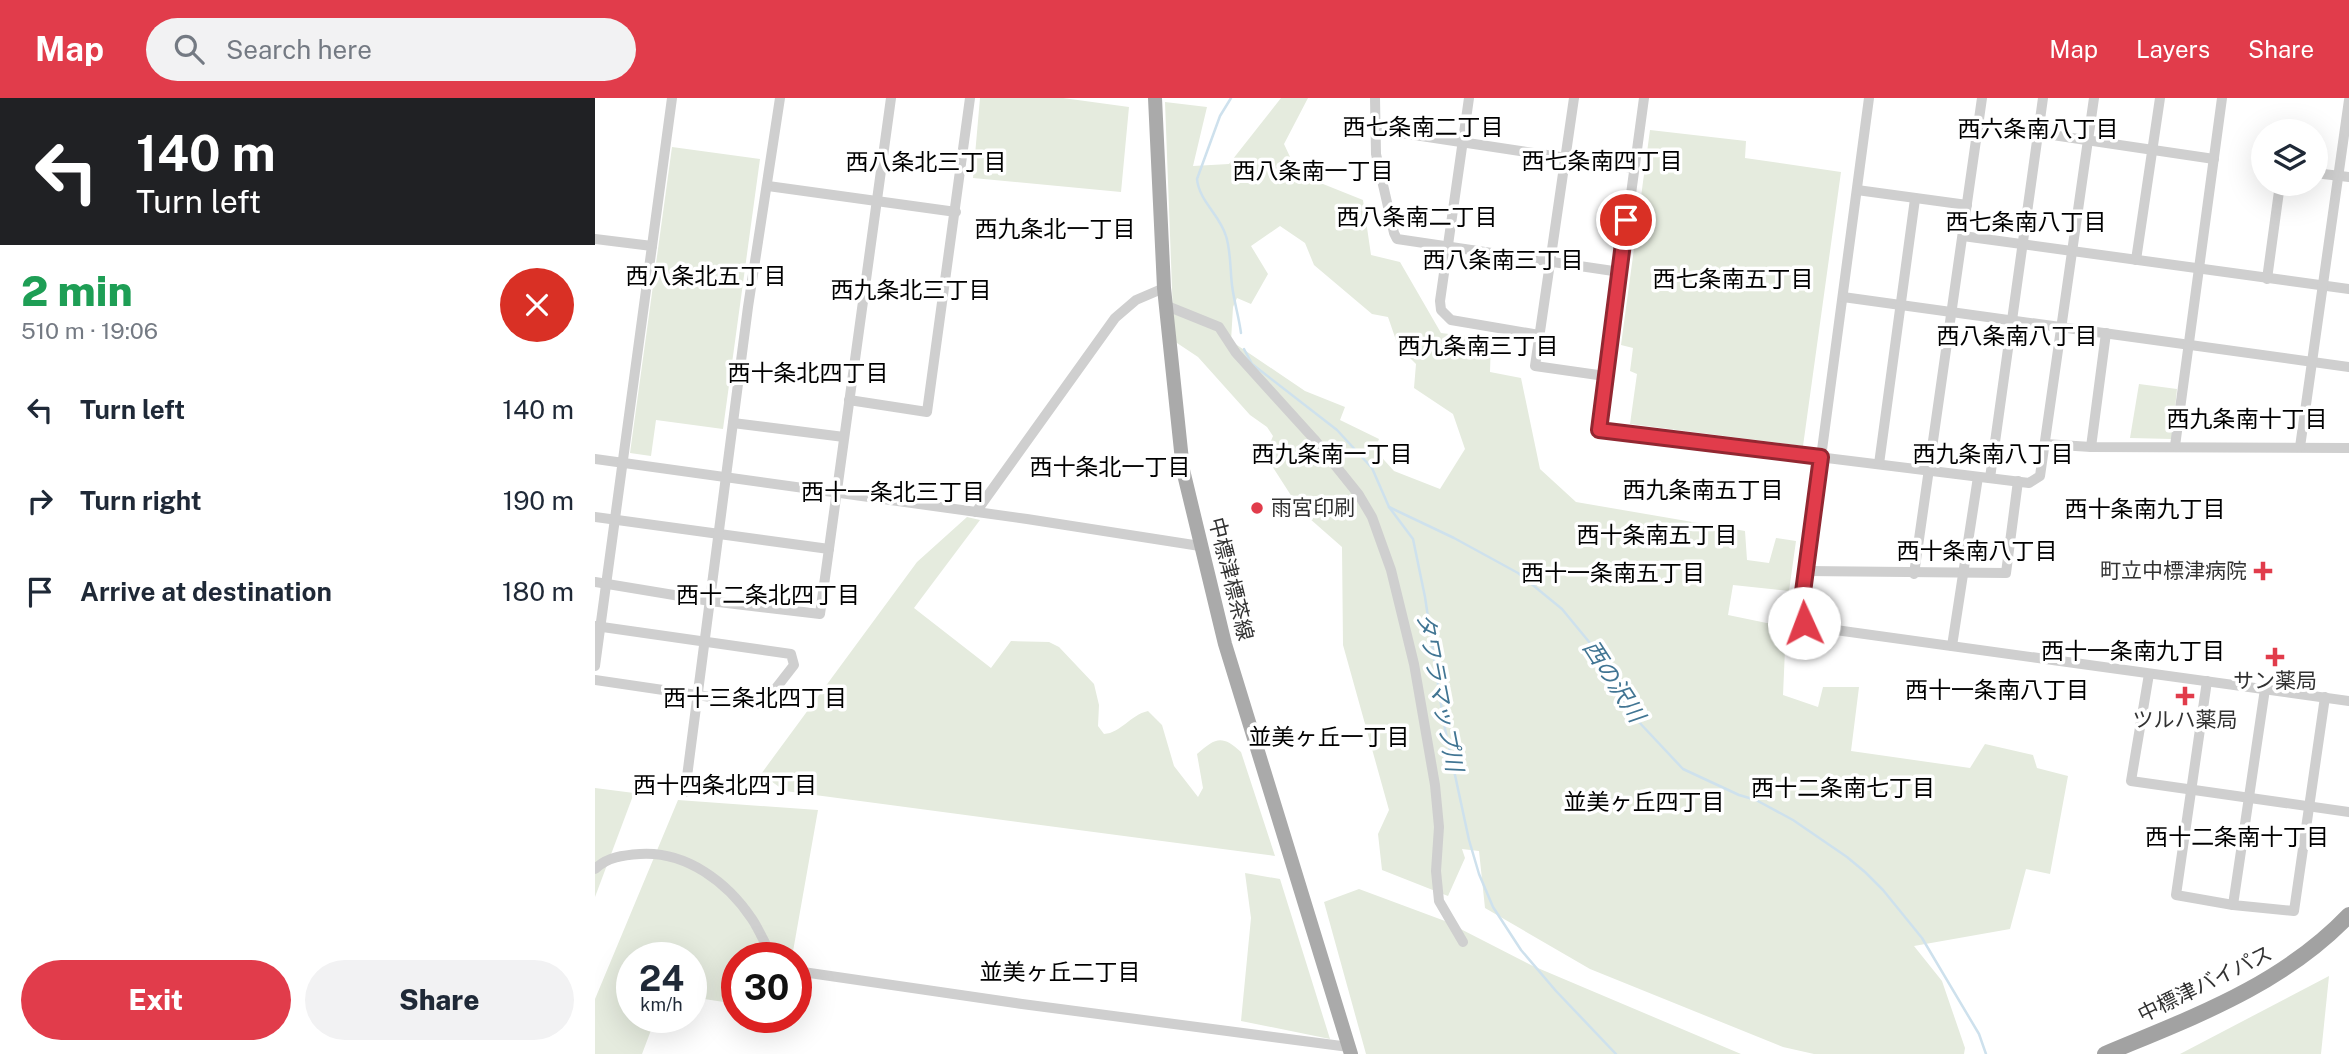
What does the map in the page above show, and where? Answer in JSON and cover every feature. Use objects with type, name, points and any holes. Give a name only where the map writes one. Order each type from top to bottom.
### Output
[{"type":"highway","name":"中標津バイパス","points":[[2105,1054],[2194,1017],[2261,984],[2288,968],[2349,915]]},
{"type":"main road","name":"中標津標茶線","points":[[1155,98],[1164,288],[1183,470],[1225,644],[1350,1051]]},
{"type":"street","points":[[595,666],[598,627],[672,98]]},
{"type":"street","points":[[685,792],[733,423],[780,98]]},
{"type":"street","points":[[595,582],[710,601],[820,614],[891,98]]},
{"type":"street","points":[[849,400],[927,412],[970,98]]},
{"type":"street","points":[[1375,98],[1376,155],[1397,239],[1620,272]]},
{"type":"street","points":[[1469,98],[1447,248],[1441,310],[1445,317],[1451,320],[1539,335]]},
{"type":"street","points":[[1574,98],[1535,366],[1605,376]]},
{"type":"street","points":[[1644,98],[1599,430],[2029,483],[2040,476],[2059,327],[2094,98]]},
{"type":"street","points":[[1869,98],[1800,614],[1808,625],[2349,701]]},
{"type":"street","points":[[1914,574],[1982,98]]},
{"type":"street","points":[[1990,478],[2043,98]]},
{"type":"street","points":[[2136,260],[2160,98]]},
{"type":"street","points":[[2175,446],[2222,98]]},
{"type":"street","points":[[2300,447],[2349,100]]},
{"type":"street","points":[[1978,124],[2214,159]]},
{"type":"street","points":[[1374,129],[1633,168]]},
{"type":"street","points":[[2328,175],[2349,177]]},
{"type":"street","points":[[768,186],[956,212]]},
{"type":"street","points":[[1857,190],[1967,205]]},
{"type":"street","points":[[2267,279],[2278,196]]},
{"type":"street","points":[[1879,464],[1915,199]]},
{"type":"street","points":[[1963,236],[2349,289]]},
{"type":"street","points":[[595,239],[652,246]]},
{"type":"street","points":[[975,512],[1115,318],[1136,300],[1164,288]]},
{"type":"street","points":[[1843,297],[2349,367]]},
{"type":"street","points":[[1167,306],[1219,327],[1236,353],[1314,439],[1363,500],[1373,517],[1391,570],[1411,651],[1435,785],[1439,827],[1436,871],[1439,901],[1463,942]]},
{"type":"street","points":[[2091,447],[2106,333]]},
{"type":"street","points":[[733,423],[844,436]]},
{"type":"street","points":[[2045,444],[2091,447],[2349,448]]},
{"type":"street","points":[[595,459],[1200,546]]},
{"type":"street","points":[[1952,646],[1978,477]]},
{"type":"street","points":[[1806,571],[2006,573],[2018,481]]},
{"type":"street","points":[[595,517],[829,550]]},
{"type":"street","points":[[595,680],[758,704],[766,701],[794,665],[791,654],[598,627]]},
{"type":"street","points":[[2149,674],[2131,781],[2349,812]]},
{"type":"street","points":[[2207,681],[2176,895],[2233,905],[2294,911],[2325,697]]},
{"type":"street","points":[[2233,905],[2265,689]]},
{"type":"street","points":[[595,869],[610,859],[646,854],[670,856],[691,865],[716,879],[730,891],[753,920],[765,942]]},
{"type":"street","points":[[812,973],[1350,1051]]},
{"type":"shaded area","points":[[980,98],[1063,98],[1129,107],[1121,192],[973,178]]},
{"type":"shaded area","points":[[1281,98],[1308,98],[1284,144],[1298,174],[1363,200],[1371,255],[1400,262],[1441,333],[1491,339],[1490,372],[1521,378],[1540,469],[1576,502],[1745,531],[1747,560],[1769,563],[1776,538],[1796,541],[1789,591],[1733,585],[1728,615],[1786,627],[1783,695],[1818,707],[1823,687],[1859,687],[1851,751],[1970,768],[1985,744],[2033,755],[2037,768],[2068,776],[2050,874],[2026,869],[2010,929],[1914,946],[1942,981],[1965,1048],[1964,1054],[1814,1054],[1783,1047],[1590,969],[1485,908],[1479,851],[1462,849],[1465,858],[1448,896],[1382,870],[1378,834],[1389,810],[1343,645],[1342,547],[1301,511],[1265,455],[1273,436],[1267,427],[1250,415],[1198,357],[1174,341],[1165,102],[1207,107],[1193,166],[1229,164]],"holes":[[[1280,226],[1305,243],[1314,265],[1372,314],[1388,317],[1398,346],[1416,364],[1414,388],[1453,414],[1465,449],[1440,489],[1394,471],[1375,450],[1379,439],[1340,420],[1345,407],[1305,391],[1231,341],[1233,307],[1237,298],[1251,304],[1268,274],[1251,246]]]},
{"type":"shaded area","points":[[1650,130],[1746,141],[1745,158],[1841,172],[1803,446],[1630,424],[1637,374],[1630,371],[1633,348],[1621,345]]},
{"type":"shaded area","points":[[672,147],[760,159],[723,429],[656,420],[651,456],[630,453]]},
{"type":"shaded area","points":[[2139,384],[2177,389],[2172,439],[2130,438]]},
{"type":"shaded area","points":[[967,517],[980,520],[914,608],[991,668],[1011,641],[1049,642],[1059,647],[1094,684],[1099,705],[1098,726],[1104,734],[1116,731],[1136,716],[1148,711],[1162,725],[1174,766],[1198,797],[1203,788],[1197,754],[1219,740],[1229,742],[1241,752],[1275,856],[785,791],[761,774],[917,562]]},
{"type":"shaded area","points":[[595,788],[634,793],[595,897]]},
{"type":"shaded area","points":[[678,800],[818,810],[795,942],[721,942],[721,1002],[707,999],[707,942],[619,942]]},
{"type":"shaded area","points":[[1245,873],[1280,879],[1330,1039],[1241,1021],[1251,918]]},
{"type":"shaded area","points":[[1359,889],[1445,921],[1533,966],[1741,1054],[1366,1054],[1324,902]]},
{"type":"shaded area","points":[[616,949],[616,1033],[650,1033],[642,1054],[595,1054],[595,999]]},
{"type":"shaded area","points":[[2329,976],[2321,1054],[2180,1054]]},
{"type":"waterway","name":"タワラマップ川","points":[[1231,98],[1220,116],[1197,179],[1202,194],[1226,236],[1241,333]]},
{"type":"waterway","name":"タワラマップ川","points":[[1244,349],[1252,364],[1337,430],[1372,468],[1389,507],[1413,539],[1425,597],[1444,724],[1479,874],[1493,907],[1521,950],[1616,1054]]},
{"type":"waterway","name":"西の沢川","points":[[1389,507],[1518,573],[1562,609],[1599,654],[1612,676],[1616,690],[1637,720],[1683,769],[1756,800],[1793,820],[1865,872],[1922,938],[1979,1034],[1986,1054]]},
{"type":"place","name":"雨宮印刷","points":[[1257,508]]},
{"type":"place","name":"町立中標津病院","points":[[2263,571]]},
{"type":"place","name":"サン薬局","points":[[2275,657]]},
{"type":"place","name":"ツルハ薬局","points":[[2185,696]]},
{"type":"district","name":"西七条南二丁目","points":[[1423,127]]},
{"type":"district","name":"西六条南八丁目","points":[[2038,129]]},
{"type":"district","name":"西七条南四丁目","points":[[1602,161]]},
{"type":"district","name":"西八条北三丁目","points":[[926,162]]},
{"type":"district","name":"西八条南一丁目","points":[[1313,171]]},
{"type":"district","name":"西八条南二丁目","points":[[1417,217]]},
{"type":"district","name":"西七条南八丁目","points":[[2026,222]]},
{"type":"district","name":"西九条北一丁目","points":[[1055,229]]},
{"type":"district","name":"西八条南三丁目","points":[[1503,260]]},
{"type":"district","name":"西八条北五丁目","points":[[706,276]]},
{"type":"district","name":"西七条南五丁目","points":[[1733,279]]},
{"type":"district","name":"西九条北三丁目","points":[[911,290]]},
{"type":"district","name":"西八条南八丁目","points":[[2017,336]]},
{"type":"district","name":"西九条南三丁目","points":[[1478,346]]},
{"type":"district","name":"西十条北四丁目","points":[[808,373]]},
{"type":"district","name":"西九条南十丁目","points":[[2247,419]]},
{"type":"district","name":"西九条南一丁目","points":[[1332,454]]},
{"type":"district","name":"西九条南八丁目","points":[[1993,454]]},
{"type":"district","name":"西十条北一丁目","points":[[1110,467]]},
{"type":"district","name":"西九条南五丁目","points":[[1703,490]]},
{"type":"district","name":"西十一条北三丁目","points":[[893,492]]},
{"type":"district","name":"西十条南九丁目","points":[[2145,509]]},
{"type":"district","name":"西十条南五丁目","points":[[1657,535]]},
{"type":"district","name":"西十条南八丁目","points":[[1977,551]]},
{"type":"district","name":"西十一条南五丁目","points":[[1613,573]]},
{"type":"district","name":"西十二条北四丁目","points":[[768,595]]},
{"type":"district","name":"西十一条南九丁目","points":[[2133,651]]},
{"type":"district","name":"西十一条南八丁目","points":[[1997,690]]},
{"type":"district","name":"西十三条北四丁目","points":[[755,698]]},
{"type":"district","name":"並美ヶ丘一丁目","points":[[1329,737]]},
{"type":"district","name":"西十四条北四丁目","points":[[725,785]]},
{"type":"district","name":"西十二条南七丁目","points":[[1843,788]]},
{"type":"district","name":"並美ヶ丘四丁目","points":[[1644,802]]},
{"type":"district","name":"西十二条南十丁目","points":[[2237,837]]},
{"type":"district","name":"並美ヶ丘二丁目","points":[[1060,972]]},
{"type":"route","points":[[1626,220],[1599,430],[1821,457],[1800,614],[1804,623]]}]
